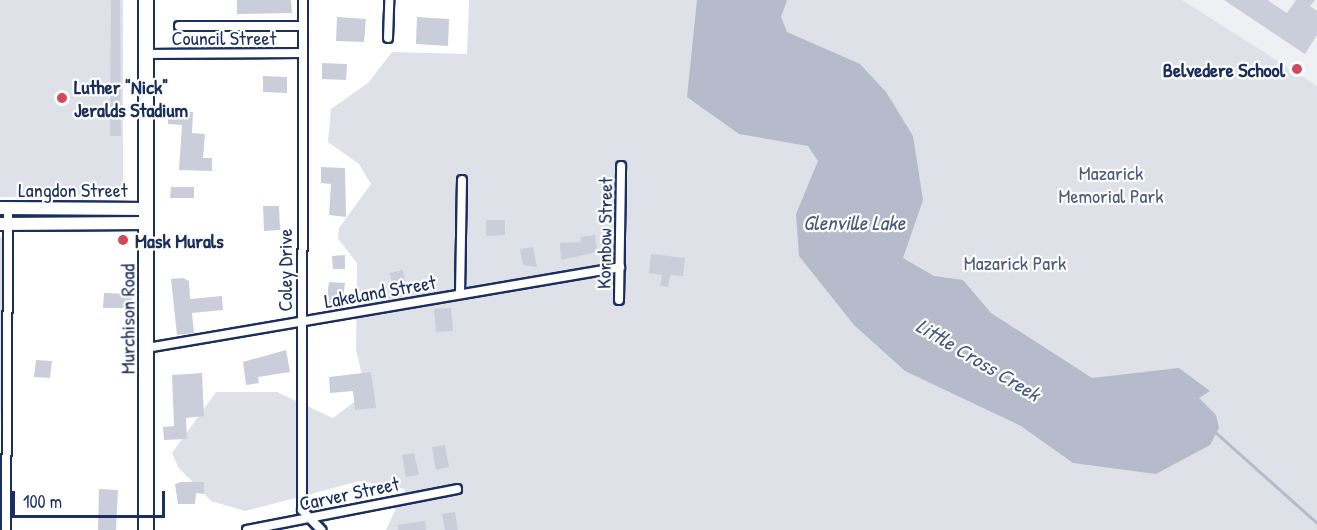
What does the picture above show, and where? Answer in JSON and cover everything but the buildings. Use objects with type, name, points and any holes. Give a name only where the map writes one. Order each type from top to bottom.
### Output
[{"type":"main road","name":"Murchison Road","points":[[146,0],[146,530]]},
{"type":"street","name":"Coley Drive","points":[[303,0],[300,321],[302,510],[312,517],[321,530]]},
{"type":"street","points":[[388,38],[389,0]]},
{"type":"street","points":[[179,26],[303,26]]},
{"type":"street","name":"Council Street","points":[[145,54],[302,53]]},
{"type":"street","name":"Kornbow Street","points":[[619,300],[621,166]]},
{"type":"street","points":[[460,294],[462,180]]},
{"type":"street","points":[[4,208],[6,530]]},
{"type":"street","name":"Langdon Street","points":[[4,208],[147,208]]},
{"type":"street","name":"Langdon Street","points":[[3,224],[146,223]]},
{"type":"street","name":"Lakeland Street","points":[[147,348],[620,267]]},
{"type":"street","name":"Carver Street","points":[[247,530],[457,489]]},
{"type":"shaded area","name":"Belvedere School","points":[[1111,0],[1317,0],[1317,94]]},
{"type":"green space","name":"Luther \"Nick\" Jeralds Stadium","points":[[0,0],[123,0],[123,196],[0,197]]},
{"type":"green space","name":"Mazarick Park","points":[[469,0],[1182,0],[1317,86],[1317,530],[386,530],[405,489],[360,481],[245,511],[211,501],[178,467],[172,453],[216,392],[277,392],[333,418],[366,393],[356,349],[357,263],[338,239],[339,228],[371,184],[359,164],[328,142],[331,109],[368,83],[392,52],[467,54]]},
{"type":"green space","points":[[0,237],[6,237],[0,434]]},
{"type":"water","name":"Glenville Lake","points":[[697,0],[787,0],[781,17],[787,32],[860,64],[886,92],[913,136],[923,200],[903,258],[934,276],[963,280],[991,313],[1092,378],[1179,368],[1210,391],[1199,398],[1216,415],[1219,428],[1210,445],[1156,474],[1073,463],[1021,426],[905,371],[854,325],[799,256],[796,214],[818,161],[808,146],[739,134],[687,97]]},
{"type":"waterway","name":"Little Cross Creek","points":[[1214,431],[1317,523]]},
{"type":"place","name":"Belvedere School","points":[[1297,69]]},
{"type":"place","name":"Luther \"Nick\" Jeralds Stadium","points":[[62,98]]},
{"type":"place","name":"Mask Murals","points":[[123,240]]},
{"type":"park label","name":"Mazarick Memorial Park","points":[[1111,184]]}]
